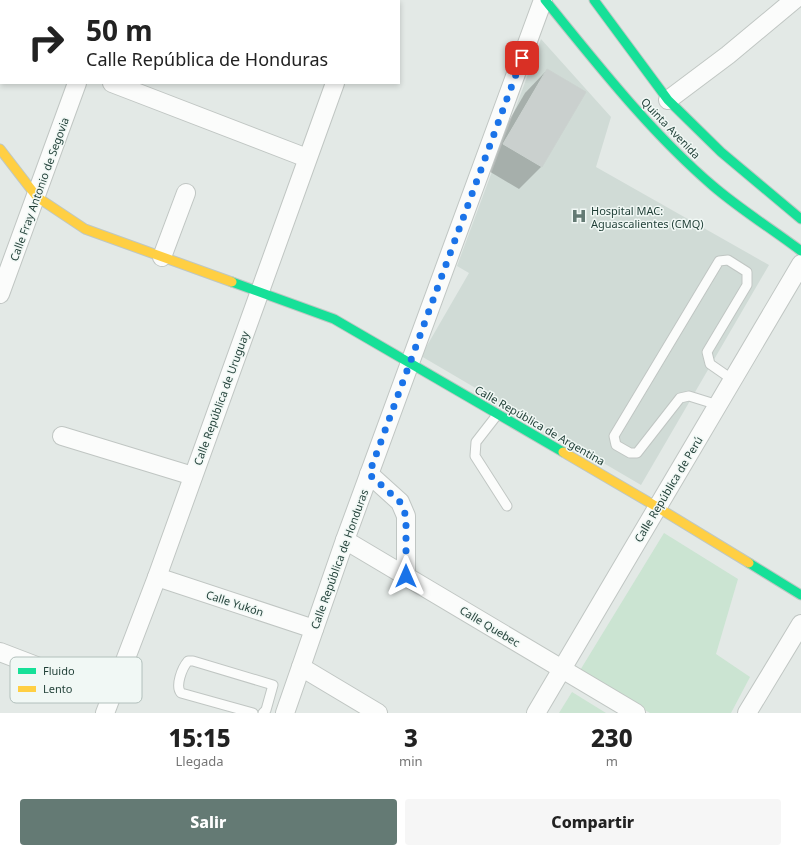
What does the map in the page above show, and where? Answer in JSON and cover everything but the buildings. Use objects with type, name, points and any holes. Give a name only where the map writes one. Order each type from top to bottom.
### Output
[{"type":"street","name":"Quinta Avenida","points":[[544,0],[648,122],[702,176],[801,251]]},
{"type":"street","name":"Calle República de Honduras","points":[[285,713],[345,540],[544,0]]},
{"type":"street","name":"Quinta Avenida","points":[[594,0],[668,100],[720,152],[801,219]]},
{"type":"street","points":[[668,100],[728,55],[794,0]]},
{"type":"street","name":"Calle Fray Antonio de Segovia","points":[[0,294],[78,84]]},
{"type":"street","points":[[115,84],[307,158]]},
{"type":"street","name":"Calle República de Uruguay","points":[[126,657],[157,577],[335,84]]},
{"type":"street","name":"Calle República de Argentina","points":[[0,148],[37,197],[85,229],[334,319],[657,507],[801,595]]},
{"type":"street","points":[[162,257],[186,193]]},
{"type":"street","name":"Calle República de Perú","points":[[536,713],[801,264]]},
{"type":"street","points":[[62,436],[193,476]]},
{"type":"street","points":[[369,474],[400,502],[406,516],[406,576]]},
{"type":"street","name":"Calle Quebec","points":[[345,540],[636,713]]},
{"type":"street","name":"Calle Yukón","points":[[157,577],[314,629]]},
{"type":"street","points":[[747,713],[801,624]]},
{"type":"street","points":[[0,652],[13,657]]},
{"type":"street","points":[[301,667],[378,713]]},
{"type":"street","name":"Calle República de Uruguay","points":[[105,713],[109,703]]},
{"type":"lane","points":[[718,405],[688,396],[680,398],[637,453],[630,453],[616,445],[614,436],[719,261],[728,260],[747,272],[747,285],[707,352],[710,364],[732,380]]},
{"type":"lane","points":[[497,415],[476,442],[475,456],[507,506]]},
{"type":"lane","points":[[253,713],[181,693],[178,686],[184,665],[188,661],[193,661],[292,690]]},
{"type":"lane","points":[[264,713],[273,685]]},
{"type":"shaded area","name":"Hospital MAC: Aguascalientes (CMQ)","points":[[541,39],[611,117],[596,167],[769,265],[641,485],[421,356],[469,273],[457,266]]},
{"type":"green space","points":[[664,533],[738,579],[716,654],[750,677],[731,713],[650,713],[579,672]]},
{"type":"green space","points":[[572,692],[606,713],[559,713]]},
{"type":"traffic: fast","points":[[545,0],[646,121],[690,165],[734,203],[801,251]]},
{"type":"traffic: fast","points":[[594,0],[668,100],[721,152],[801,219]]},
{"type":"traffic: fast","points":[[232,282],[334,319],[563,452]]},
{"type":"traffic: fast","points":[[749,563],[801,595]]},
{"type":"traffic: slow","points":[[0,149],[37,197],[85,229],[232,282]]},
{"type":"traffic: slow","points":[[563,452],[749,563]]},
{"type":"place","name":"Hospital MAC: Aguascalientes (CMQ)","points":[[579,216]]},
{"type":"route","points":[[406,576],[406,516],[400,502],[369,474],[522,58]]}]
